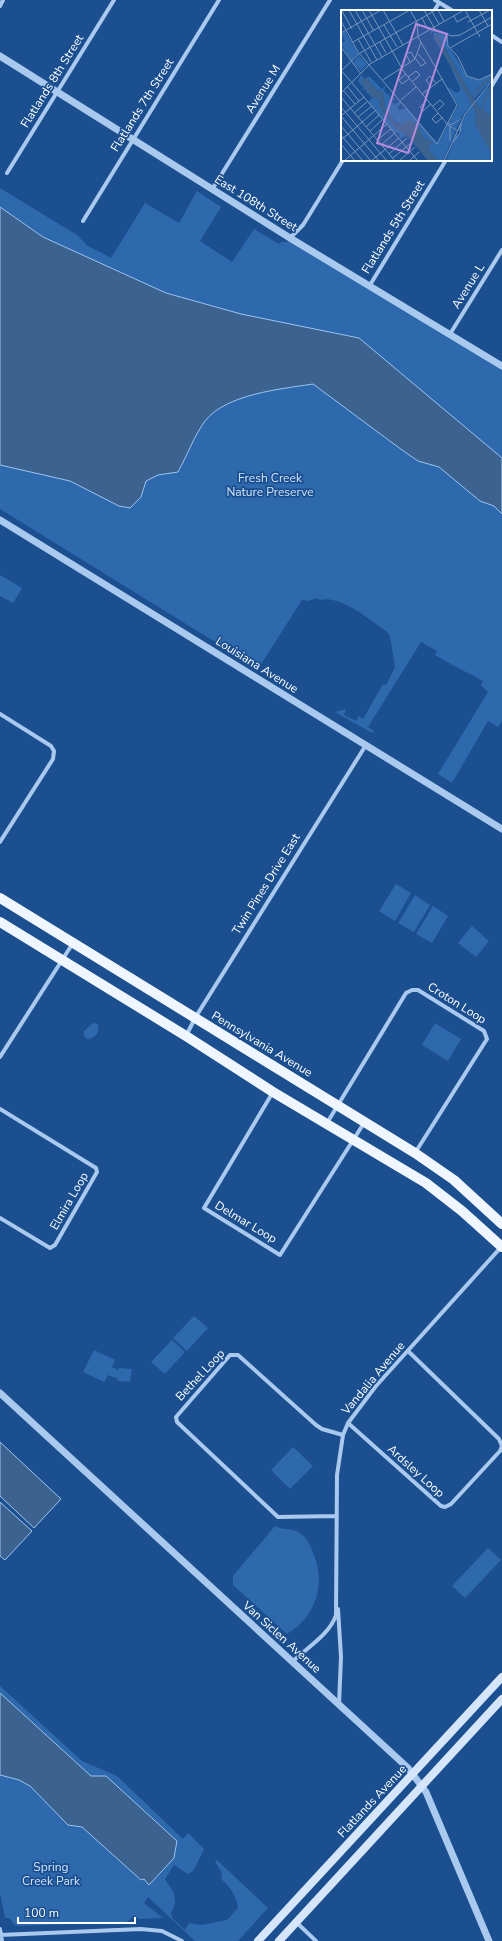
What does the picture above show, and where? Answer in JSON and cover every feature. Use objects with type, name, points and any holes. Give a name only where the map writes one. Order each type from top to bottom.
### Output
[{"type":"main road","name":"Pennsylvania Avenue","points":[[0,898],[328,1098],[337,1106],[415,1153],[454,1180],[502,1224]]},
{"type":"main road","points":[[0,922],[443,1196],[502,1247]]},
{"type":"main road","name":"Flatlands Avenue","points":[[258,1941],[502,1677]]},
{"type":"main road","points":[[279,1941],[502,1699]]},
{"type":"street","points":[[0,6],[3,0]]},
{"type":"street","name":"Flatlands 8th Street","points":[[7,173],[114,0]]},
{"type":"street","name":"Flatlands 7th Street","points":[[82,221],[219,0]]},
{"type":"street","name":"Avenue M","points":[[213,188],[330,0]]},
{"type":"street","points":[[437,1],[450,10]]},
{"type":"street","points":[[492,36],[502,42]]},
{"type":"street","name":"East 108th Street","points":[[0,56],[134,138],[290,238],[370,284],[502,366]]},
{"type":"street","points":[[492,85],[502,69]]},
{"type":"street","points":[[290,238],[303,225],[342,161]]},
{"type":"street","name":"Flatlands 5th Street","points":[[370,284],[445,161]]},
{"type":"street","name":"Avenue L","points":[[450,334],[502,250]]},
{"type":"street","name":"Louisiana Avenue","points":[[0,520],[502,829]]},
{"type":"street","points":[[0,714],[52,746],[54,751],[53,759],[0,842]]},
{"type":"street","name":"Twin Pines Drive East","points":[[186,1036],[195,1018],[366,745]]},
{"type":"street","points":[[0,1057],[73,943]]},
{"type":"street","name":"Croton Loop","points":[[327,1123],[406,993],[412,990],[418,990],[484,1031],[487,1039],[415,1153]]},
{"type":"street","name":"Delmar Loop","points":[[273,1092],[204,1208],[280,1255],[364,1122]]},
{"type":"street","name":"Elmira Loop","points":[[0,1108],[96,1168],[97,1172],[55,1245],[50,1248],[0,1218]]},
{"type":"street","name":"Vandalia Avenue","points":[[293,1661],[331,1625],[336,1615],[337,1464],[343,1436],[348,1423],[376,1386],[502,1247]]},
{"type":"street","name":"Ardsley Loop","points":[[348,1423],[441,1506],[445,1507],[451,1504],[500,1451],[502,1446],[499,1439],[408,1351]]},
{"type":"street","name":"Bethel Loop","points":[[337,1516],[278,1516],[177,1422],[176,1417],[230,1354],[235,1354],[316,1425],[322,1429],[343,1436]]},
{"type":"street","name":"Van Siclen Avenue","points":[[0,1393],[293,1661],[413,1774],[426,1792],[489,1941]]},
{"type":"street","name":"Vandalia Avenue","points":[[336,1603],[340,1645],[339,1704]]},
{"type":"street","points":[[296,1922],[316,1941]]},
{"type":"street","points":[[0,1929],[2,1941]]},
{"type":"street","points":[[1,1935],[134,1929],[156,1930],[171,1934],[182,1941]]},
{"type":"green space","points":[[0,188],[77,235],[88,246],[111,258],[145,203],[179,223],[197,191],[221,207],[200,241],[232,262],[254,229],[279,244],[281,242],[288,242],[290,238],[502,367],[502,465],[241,314],[166,293],[43,237],[0,207]]},
{"type":"green space","name":"Fresh Creek Nature Preserve","points":[[314,382],[502,506],[502,721],[498,727],[488,721],[452,783],[438,774],[488,692],[481,685],[483,681],[435,655],[437,651],[421,642],[368,727],[374,731],[372,733],[335,712],[346,709],[344,715],[356,721],[359,716],[363,719],[383,684],[386,685],[395,667],[390,636],[386,631],[354,609],[345,604],[328,599],[320,600],[316,598],[308,601],[302,600],[260,666],[256,663],[254,666],[0,509],[0,453],[196,418],[240,394]]},
{"type":"green space","points":[[0,575],[22,588],[13,603],[0,596]]},
{"type":"green space","points":[[396,884],[411,893],[395,921],[379,911]]},
{"type":"green space","points":[[415,895],[430,905],[414,932],[398,923]]},
{"type":"green space","points":[[433,906],[448,916],[432,943],[416,934]]},
{"type":"green space","points":[[472,926],[489,941],[476,957],[458,943]]},
{"type":"green space","points":[[96,1023],[98,1025],[98,1033],[92,1038],[87,1039],[84,1036],[84,1031],[92,1024]]},
{"type":"green space","points":[[435,1023],[461,1039],[448,1061],[422,1045]]},
{"type":"green space","points":[[194,1316],[208,1328],[187,1351],[173,1338]]},
{"type":"green space","points":[[172,1340],[185,1352],[165,1374],[151,1362]]},
{"type":"green space","points":[[94,1350],[115,1360],[112,1367],[118,1370],[119,1368],[132,1369],[130,1382],[118,1381],[118,1379],[108,1375],[104,1382],[83,1372]]},
{"type":"green space","points":[[293,1447],[313,1466],[290,1489],[271,1470]]},
{"type":"green space","points":[[275,1526],[295,1530],[306,1538],[314,1555],[319,1578],[316,1600],[311,1610],[297,1627],[287,1634],[233,1585],[233,1576]]},
{"type":"green space","points":[[488,1548],[501,1560],[465,1598],[452,1586]]},
{"type":"green space","name":"Spring Creek Park","points":[[0,1686],[82,1761],[117,1776],[183,1839],[188,1833],[204,1849],[194,1870],[188,1874],[174,1865],[165,1879],[174,1893],[175,1904],[171,1913],[172,1918],[185,1930],[189,1923],[201,1925],[227,1920],[238,1908],[236,1899],[232,1892],[221,1879],[222,1873],[215,1862],[217,1860],[268,1908],[238,1941],[195,1941],[148,1897],[144,1903],[163,1918],[139,1919],[134,1915],[127,1922],[18,1926],[15,1925],[9,1918],[5,1918],[0,1893],[0,1775],[19,1780],[30,1786],[68,1825],[82,1827],[141,1880],[144,1878],[106,1776],[91,1776],[0,1693]]},
{"type":"shaded area","points":[[0,207],[43,237],[166,293],[241,314],[359,338],[502,458],[502,514],[494,506],[480,501],[439,467],[418,461],[402,450],[313,384],[255,394],[226,405],[214,412],[201,427],[178,472],[158,475],[146,481],[141,497],[130,508],[119,506],[70,481],[0,465]]},
{"type":"shaded area","points":[[0,1442],[61,1499],[34,1528],[0,1496]]},
{"type":"shaded area","points":[[0,1502],[32,1531],[5,1560],[0,1556]]},
{"type":"shaded area","points":[[0,1693],[91,1776],[106,1776],[177,1841],[174,1858],[149,1885],[144,1879],[141,1880],[82,1827],[68,1825],[30,1786],[19,1780],[0,1775]]}]
